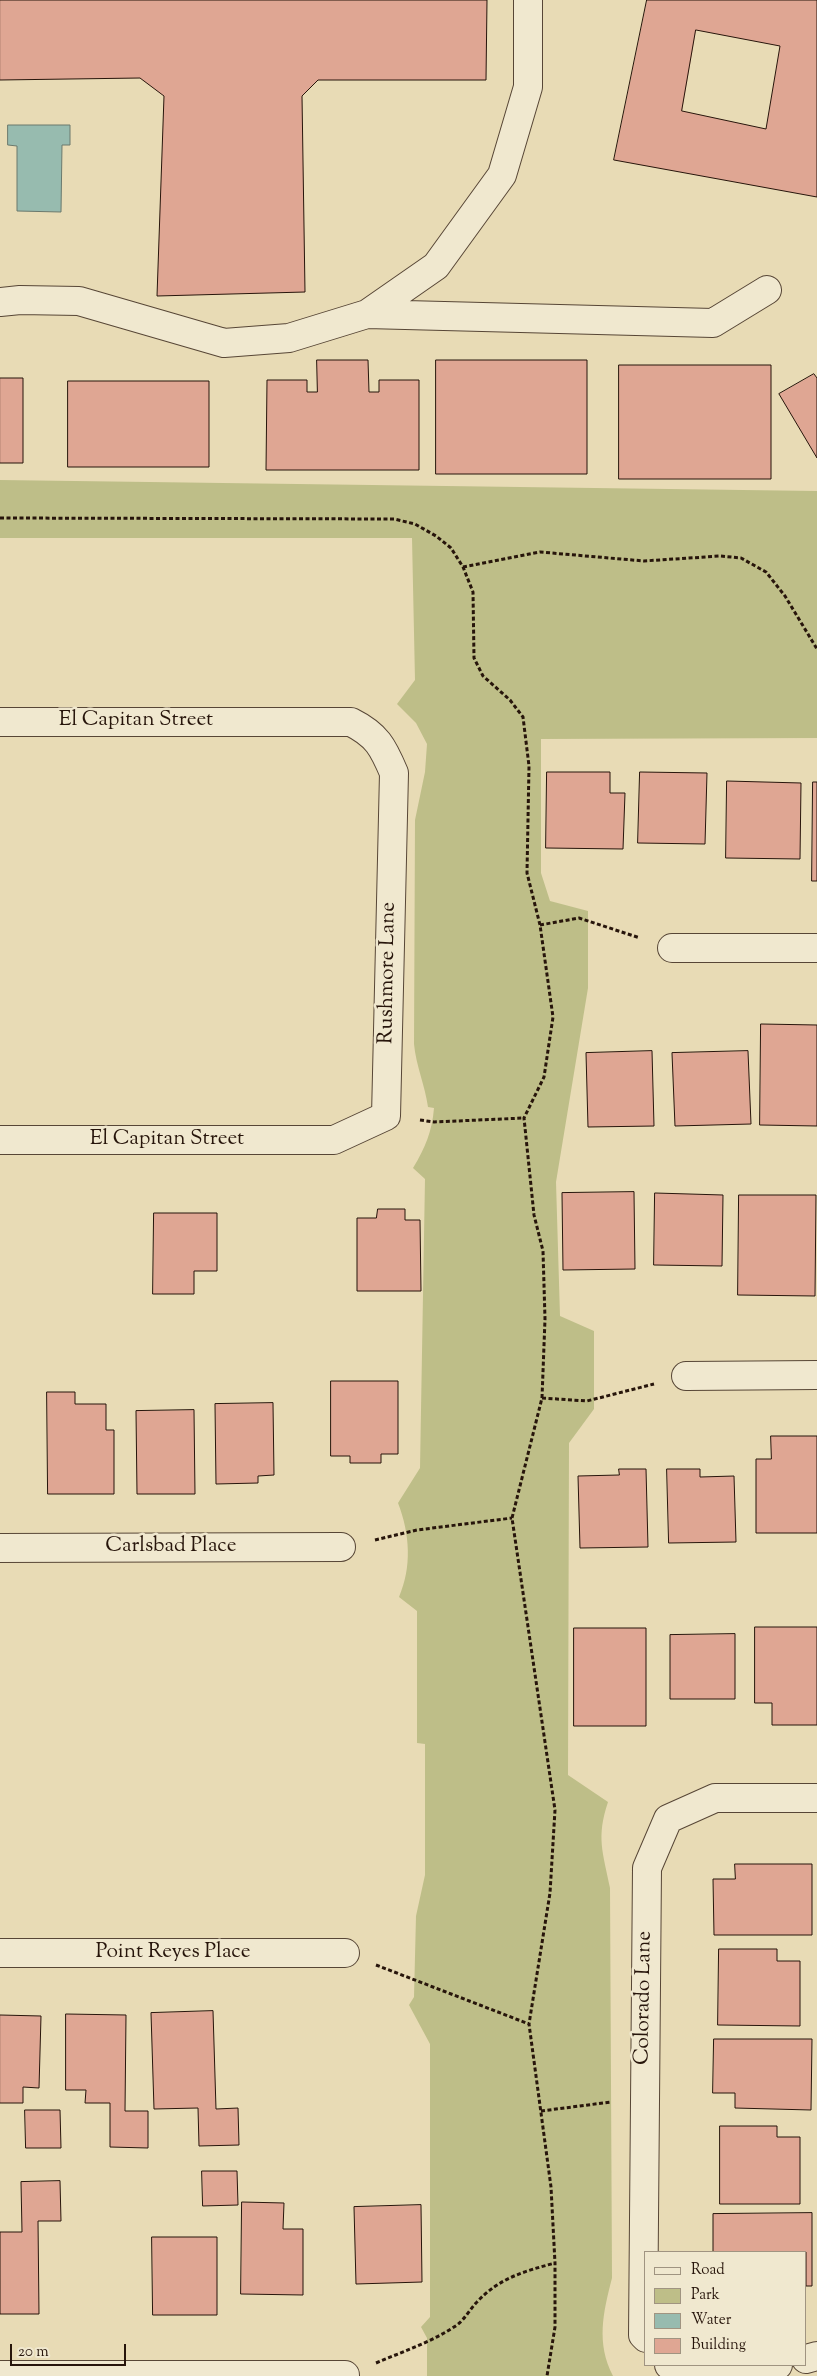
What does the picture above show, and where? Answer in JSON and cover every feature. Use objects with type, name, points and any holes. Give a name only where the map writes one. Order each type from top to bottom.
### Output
[{"type":"street","points":[[0,302],[20,300],[79,302],[224,343],[289,338],[367,314],[436,266],[502,175],[528,87],[528,0]]},
{"type":"street","points":[[367,314],[713,323],[767,290]]},
{"type":"street","name":"El Capitan Street","points":[[0,722],[351,722],[368,731],[384,748],[394,774]]},
{"type":"street","name":"Rushmore Lane","points":[[386,1116],[394,774]]},
{"type":"street","points":[[672,948],[817,948]]},
{"type":"street","name":"El Capitan Street","points":[[0,1140],[334,1140],[386,1116]]},
{"type":"street","points":[[686,1376],[817,1375]]},
{"type":"street","name":"Carlsbad Place","points":[[0,1548],[342,1547]]},
{"type":"street","name":"Colorado Lane","points":[[644,2337],[644,2101],[647,1868],[668,1819],[715,1798],[817,1798]]},
{"type":"street","name":"Point Reyes Place","points":[[0,1954],[345,1953]]},
{"type":"street","points":[[672,2366],[706,2376]]},
{"type":"street","points":[[726,2376],[773,2366]]},
{"type":"street","points":[[0,2375],[345,2375]]},
{"type":"path","points":[[0,518],[394,519],[415,524],[436,536],[451,548],[463,566],[473,592],[474,658],[483,676],[510,700],[523,717],[529,766],[527,873],[540,925],[553,1017],[544,1077],[524,1118],[534,1214],[543,1251],[542,1398],[512,1518],[555,1810],[550,1894],[529,2024],[551,2187],[555,2263],[555,2328],[547,2376]]},
{"type":"path","points":[[463,566],[540,552],[644,561],[720,556],[741,558],[766,572],[785,596],[817,649]]},
{"type":"path","points":[[540,925],[580,918],[672,948]]},
{"type":"path","points":[[386,1116],[434,1122],[524,1118]]},
{"type":"path","points":[[542,1398],[587,1401],[686,1376]]},
{"type":"path","points":[[342,1547],[417,1530],[512,1518]]},
{"type":"path","points":[[345,1953],[529,2024]]},
{"type":"path","points":[[541,2111],[602,2102],[644,2101]]},
{"type":"path","points":[[345,2375],[439,2337],[460,2323],[477,2302],[496,2284],[521,2272],[555,2263]]},
{"type":"green space","points":[[0,480],[817,491],[817,738],[541,739],[541,873],[550,901],[588,911],[588,988],[556,1182],[560,1316],[594,1331],[594,1409],[569,1443],[568,1775],[608,1802],[602,1826],[602,1845],[610,1888],[612,2278],[604,2316],[603,2340],[604,2352],[613,2376],[427,2376],[427,2338],[421,2327],[430,2317],[430,2044],[409,2005],[414,1997],[416,1916],[425,1875],[425,1744],[417,1743],[417,1611],[399,1597],[406,1574],[408,1550],[405,1527],[398,1503],[420,1468],[425,1179],[413,1168],[427,1140],[432,1125],[434,1108],[428,1107],[414,1044],[415,820],[425,772],[427,744],[416,723],[397,704],[415,680],[412,538],[0,538]]},
{"type":"water","points":[[8,125],[70,125],[70,145],[62,145],[61,212],[17,211],[17,146],[8,145]]},
{"type":"building","points":[[0,0],[487,0],[486,80],[318,80],[302,96],[305,292],[157,296],[164,96],[140,78],[0,80]]},
{"type":"building","points":[[647,0],[817,0],[817,197],[614,160]],"holes":[[[696,30],[780,46],[766,129],[682,111]]]},
{"type":"building","points":[[317,360],[368,360],[369,392],[379,392],[379,380],[419,380],[419,470],[266,470],[267,380],[307,380],[307,392],[317,392]]},
{"type":"building","points":[[436,360],[587,360],[587,474],[436,474]]},
{"type":"building","points":[[619,365],[771,365],[771,479],[619,479]]},
{"type":"building","points":[[814,374],[817,378],[817,458],[779,394]]},
{"type":"building","points":[[0,378],[23,378],[23,463],[0,463]]},
{"type":"building","points":[[68,381],[209,381],[209,467],[68,467]]},
{"type":"building","points":[[547,772],[610,772],[610,793],[625,793],[623,849],[546,848]]},
{"type":"building","points":[[640,772],[707,773],[705,844],[638,843]]},
{"type":"building","points":[[727,781],[801,783],[800,859],[726,858]]},
{"type":"building","points":[[813,782],[817,782],[817,881],[812,881]]},
{"type":"building","points":[[761,1024],[817,1025],[817,1126],[760,1125]]},
{"type":"building","points":[[652,1051],[654,1126],[588,1127],[586,1053]]},
{"type":"building","points":[[748,1051],[751,1124],[675,1126],[672,1053]]},
{"type":"building","points":[[634,1192],[635,1269],[563,1270],[562,1193]]},
{"type":"building","points":[[655,1193],[723,1195],[722,1266],[654,1265]]},
{"type":"building","points":[[739,1195],[816,1195],[815,1296],[738,1295]]},
{"type":"building","points":[[378,1209],[405,1209],[405,1220],[420,1220],[421,1291],[357,1291],[357,1218],[376,1218]]},
{"type":"building","points":[[154,1213],[217,1213],[217,1271],[194,1271],[194,1294],[153,1294]]},
{"type":"building","points":[[331,1381],[398,1381],[398,1454],[381,1454],[381,1463],[350,1463],[350,1456],[331,1456]]},
{"type":"building","points":[[47,1392],[75,1392],[75,1404],[106,1404],[106,1430],[114,1430],[114,1494],[48,1494]]},
{"type":"building","points":[[273,1403],[274,1475],[258,1476],[258,1483],[216,1484],[215,1404]]},
{"type":"building","points":[[194,1410],[195,1494],[137,1494],[136,1411]]},
{"type":"building","points":[[771,1436],[817,1436],[817,1533],[756,1533],[756,1459],[771,1459]]},
{"type":"building","points":[[619,1469],[646,1469],[648,1547],[580,1548],[578,1476],[619,1475]]},
{"type":"building","points":[[667,1469],[700,1469],[700,1477],[734,1476],[736,1542],[669,1543]]},
{"type":"building","points":[[755,1627],[817,1627],[817,1725],[772,1725],[772,1703],[755,1703]]},
{"type":"building","points":[[574,1628],[646,1628],[646,1726],[574,1726]]},
{"type":"building","points":[[735,1634],[735,1699],[670,1699],[670,1635]]},
{"type":"building","points":[[735,1864],[812,1864],[812,1935],[714,1935],[713,1879],[735,1879]]},
{"type":"building","points":[[719,1949],[777,1949],[777,1961],[800,1961],[800,2026],[718,2025]]},
{"type":"building","points":[[213,2011],[216,2109],[238,2108],[239,2145],[199,2146],[198,2108],[154,2109],[151,2013]]},
{"type":"building","points":[[66,2014],[126,2015],[125,2111],[148,2111],[148,2148],[110,2147],[110,2103],[85,2103],[86,2090],[66,2090]]},
{"type":"building","points":[[0,2015],[41,2016],[39,2088],[23,2087],[23,2103],[0,2103]]},
{"type":"building","points":[[714,2039],[812,2039],[811,2110],[735,2108],[735,2093],[713,2093]]},
{"type":"building","points":[[25,2110],[60,2110],[61,2148],[26,2148]]},
{"type":"building","points":[[720,2126],[777,2126],[777,2137],[800,2137],[800,2204],[720,2204]]},
{"type":"building","points":[[202,2171],[237,2171],[238,2205],[203,2206]]},
{"type":"building","points":[[60,2181],[61,2221],[38,2221],[39,2314],[0,2314],[0,2232],[22,2232],[21,2182]]},
{"type":"building","points":[[242,2202],[284,2203],[283,2229],[303,2229],[303,2295],[241,2294]]},
{"type":"building","points":[[421,2205],[422,2282],[356,2284],[354,2207]]},
{"type":"building","points":[[812,2213],[812,2286],[807,2286],[807,2251],[713,2251],[713,2214]]},
{"type":"building","points":[[152,2237],[217,2237],[217,2315],[153,2315]]}]
